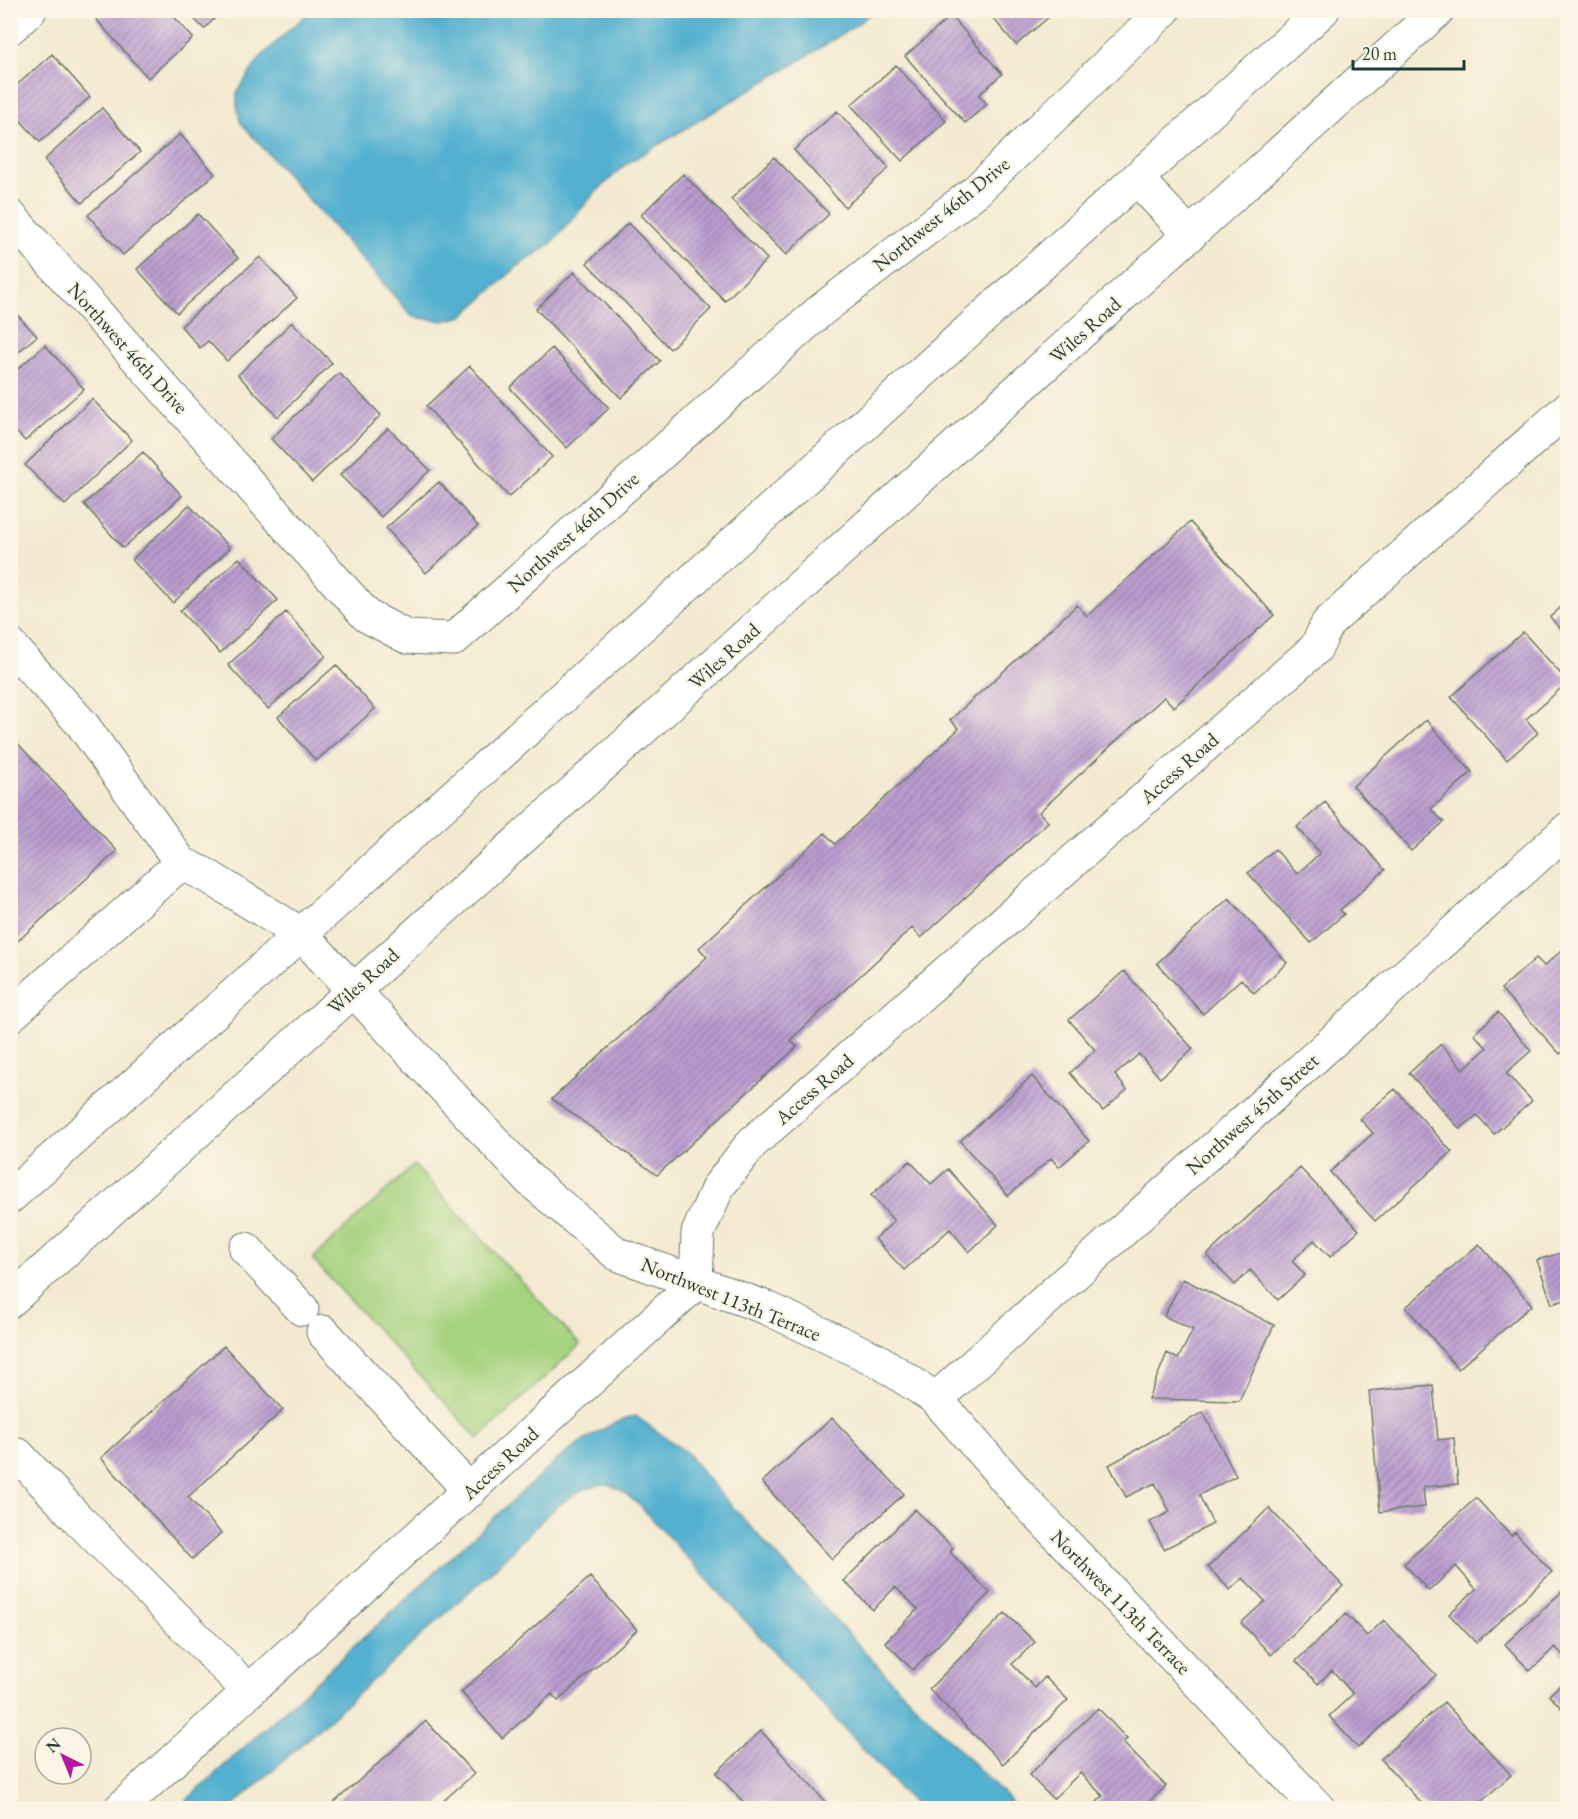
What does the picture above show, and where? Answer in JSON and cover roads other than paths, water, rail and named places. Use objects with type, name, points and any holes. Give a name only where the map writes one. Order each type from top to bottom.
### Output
[{"type":"street","points":[[10,28],[30,10]]},
{"type":"street","name":"Northwest 46th Drive","points":[[10,216],[367,616],[407,637],[454,639],[820,311],[976,191],[1164,10]]},
{"type":"street","points":[[10,1197],[1323,10]]},
{"type":"street","name":"Wiles Road","points":[[10,1301],[1438,10]]},
{"type":"street","points":[[1137,178],[1190,235]]},
{"type":"street","name":"Access Road","points":[[121,1809],[696,1283],[698,1233],[718,1187],[752,1143],[1316,648],[1328,623],[1568,408]]},
{"type":"street","points":[[10,645],[82,724],[180,863],[10,1016]]},
{"type":"street","name":"Northwest 45th Street","points":[[936,1399],[1568,829]]},
{"type":"street","name":"Northwest 113th Terrace","points":[[180,863],[206,875],[301,934],[530,1180],[617,1254],[767,1308],[879,1361],[936,1399],[1023,1499],[1318,1809]]},
{"type":"street","points":[[246,1248],[302,1309]]},
{"type":"street","points":[[324,1332],[470,1491]]},
{"type":"street","points":[[18,1455],[249,1692]]},
{"type":"water","points":[[313,10],[874,11],[852,28],[794,64],[626,164],[594,194],[552,243],[517,267],[463,316],[443,321],[413,317],[240,122],[237,92],[260,58]]},
{"type":"water","points":[[636,1416],[687,1453],[718,1491],[885,1674],[1017,1808],[917,1808],[640,1506],[619,1489],[600,1485],[580,1491],[553,1510],[493,1570],[231,1808],[178,1808],[558,1459],[605,1428]]}]
